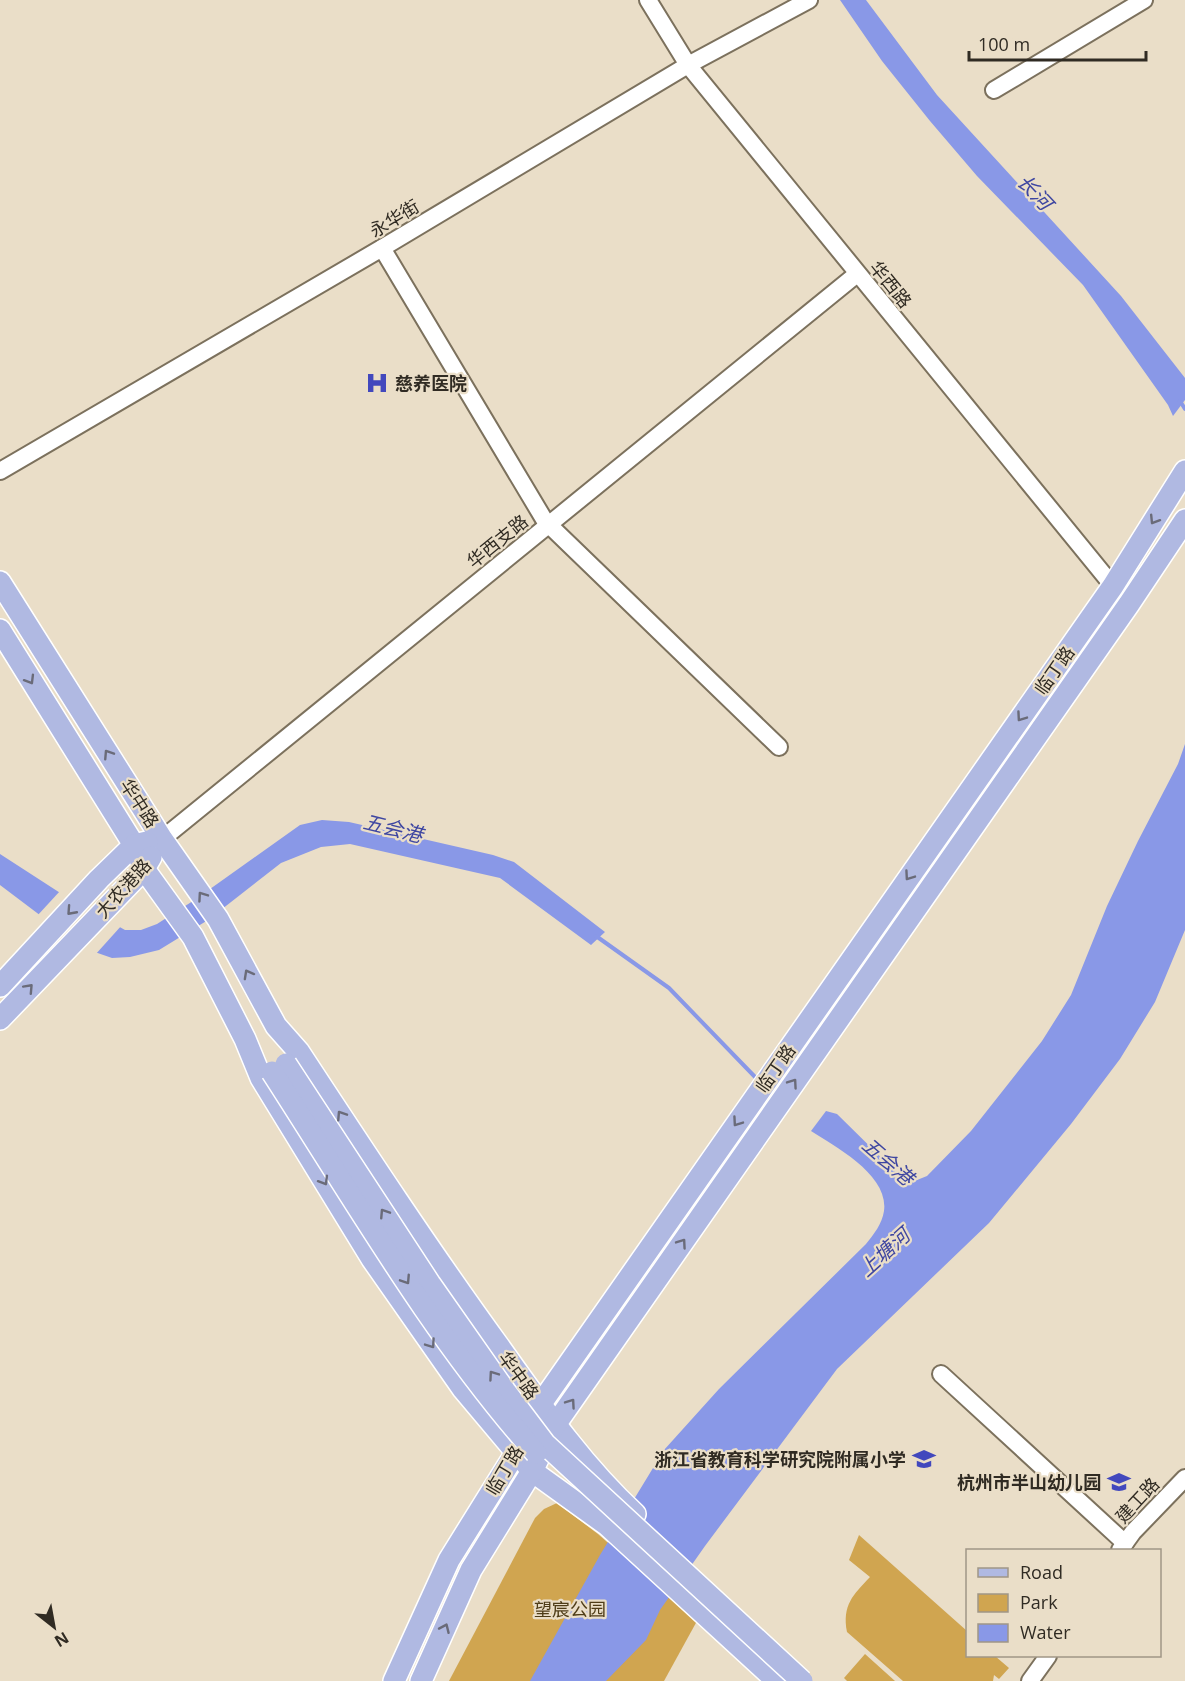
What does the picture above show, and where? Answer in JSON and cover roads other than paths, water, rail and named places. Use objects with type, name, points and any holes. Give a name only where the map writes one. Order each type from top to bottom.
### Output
[{"type":"main road","name":"临丁路","points":[[394,1681],[449,1560],[515,1454],[540,1405],[1113,586],[1185,471]]},
{"type":"main road","name":"临丁路","points":[[421,1681],[471,1570],[532,1471],[555,1425],[1129,604],[1185,520]]},
{"type":"main road","name":"华中路","points":[[0,582],[162,839],[218,919],[276,1026],[299,1052],[417,1232],[540,1405],[621,1502],[813,1681]]},
{"type":"main road","name":"华中路","points":[[0,630],[134,845],[144,869],[193,937],[261,1078],[372,1259],[463,1389],[515,1454],[532,1471],[607,1525],[777,1681]]},
{"type":"main road","name":"大农港路","points":[[0,986],[99,879],[134,845],[162,839]]},
{"type":"main road","name":"大农港路","points":[[0,1019],[144,869],[162,839]]},
{"type":"main road","name":"华中路","points":[[276,1026],[279,1068],[432,1320],[500,1412],[537,1455],[612,1519],[790,1681]]},
{"type":"main road","name":"华中路","points":[[244,1039],[279,1068],[505,1391],[545,1444],[802,1681]]},
{"type":"street","name":"华西路","points":[[648,0],[688,65],[1113,586]]},
{"type":"street","name":"永华街","points":[[0,471],[382,248],[688,65],[809,0]]},
{"type":"street","points":[[994,90],[1144,0]]},
{"type":"street","points":[[382,248],[548,524],[779,747]]},
{"type":"street","name":"华西支路","points":[[162,839],[857,274]]},
{"type":"street","points":[[941,1374],[1122,1547]]},
{"type":"street","name":"建工路","points":[[1122,1547],[1133,1532],[1185,1478]]},
{"type":"street","points":[[1030,1681],[1047,1657]]},
{"type":"water","points":[[840,0],[866,0],[937,95],[1121,296],[1185,378],[1185,400],[1173,416],[1168,405],[1083,285],[977,176],[930,121],[882,61]]},
{"type":"water","name":"上塘河","points":[[1185,744],[1185,930],[1155,1002],[1120,1059],[1071,1124],[989,1223],[837,1369],[705,1546],[660,1610],[646,1640],[606,1681],[530,1681],[600,1555],[664,1450],[719,1389],[866,1244],[880,1225],[884,1211],[883,1198],[870,1174],[846,1154],[811,1131],[826,1111],[837,1114],[901,1177],[912,1182],[927,1176],[971,1131],[1042,1041],[1071,995],[1107,906],[1178,764]]},
{"type":"water","points":[[322,820],[349,822],[493,855],[514,862],[605,932],[591,945],[500,878],[350,844],[321,847],[281,863],[208,920],[159,950],[130,957],[112,958],[89,950],[0,885],[0,854],[68,898],[125,930],[141,930],[157,924],[196,899],[300,825]]},
{"type":"waterway","name":"长河","points":[[1180,401],[1185,409]]},
{"type":"waterway","name":"五会港","points":[[596,936],[669,988],[757,1079]]},
{"type":"place","name":"慈养医院","points":[[377,383]]},
{"type":"place","name":"浙江省教育科学研究院附属小学","points":[[924,1459]]},
{"type":"place","name":"杭州市半山幼儿园","points":[[1119,1482]]},
{"type":"park label","name":"望宸公园","points":[[570,1609]]}]
